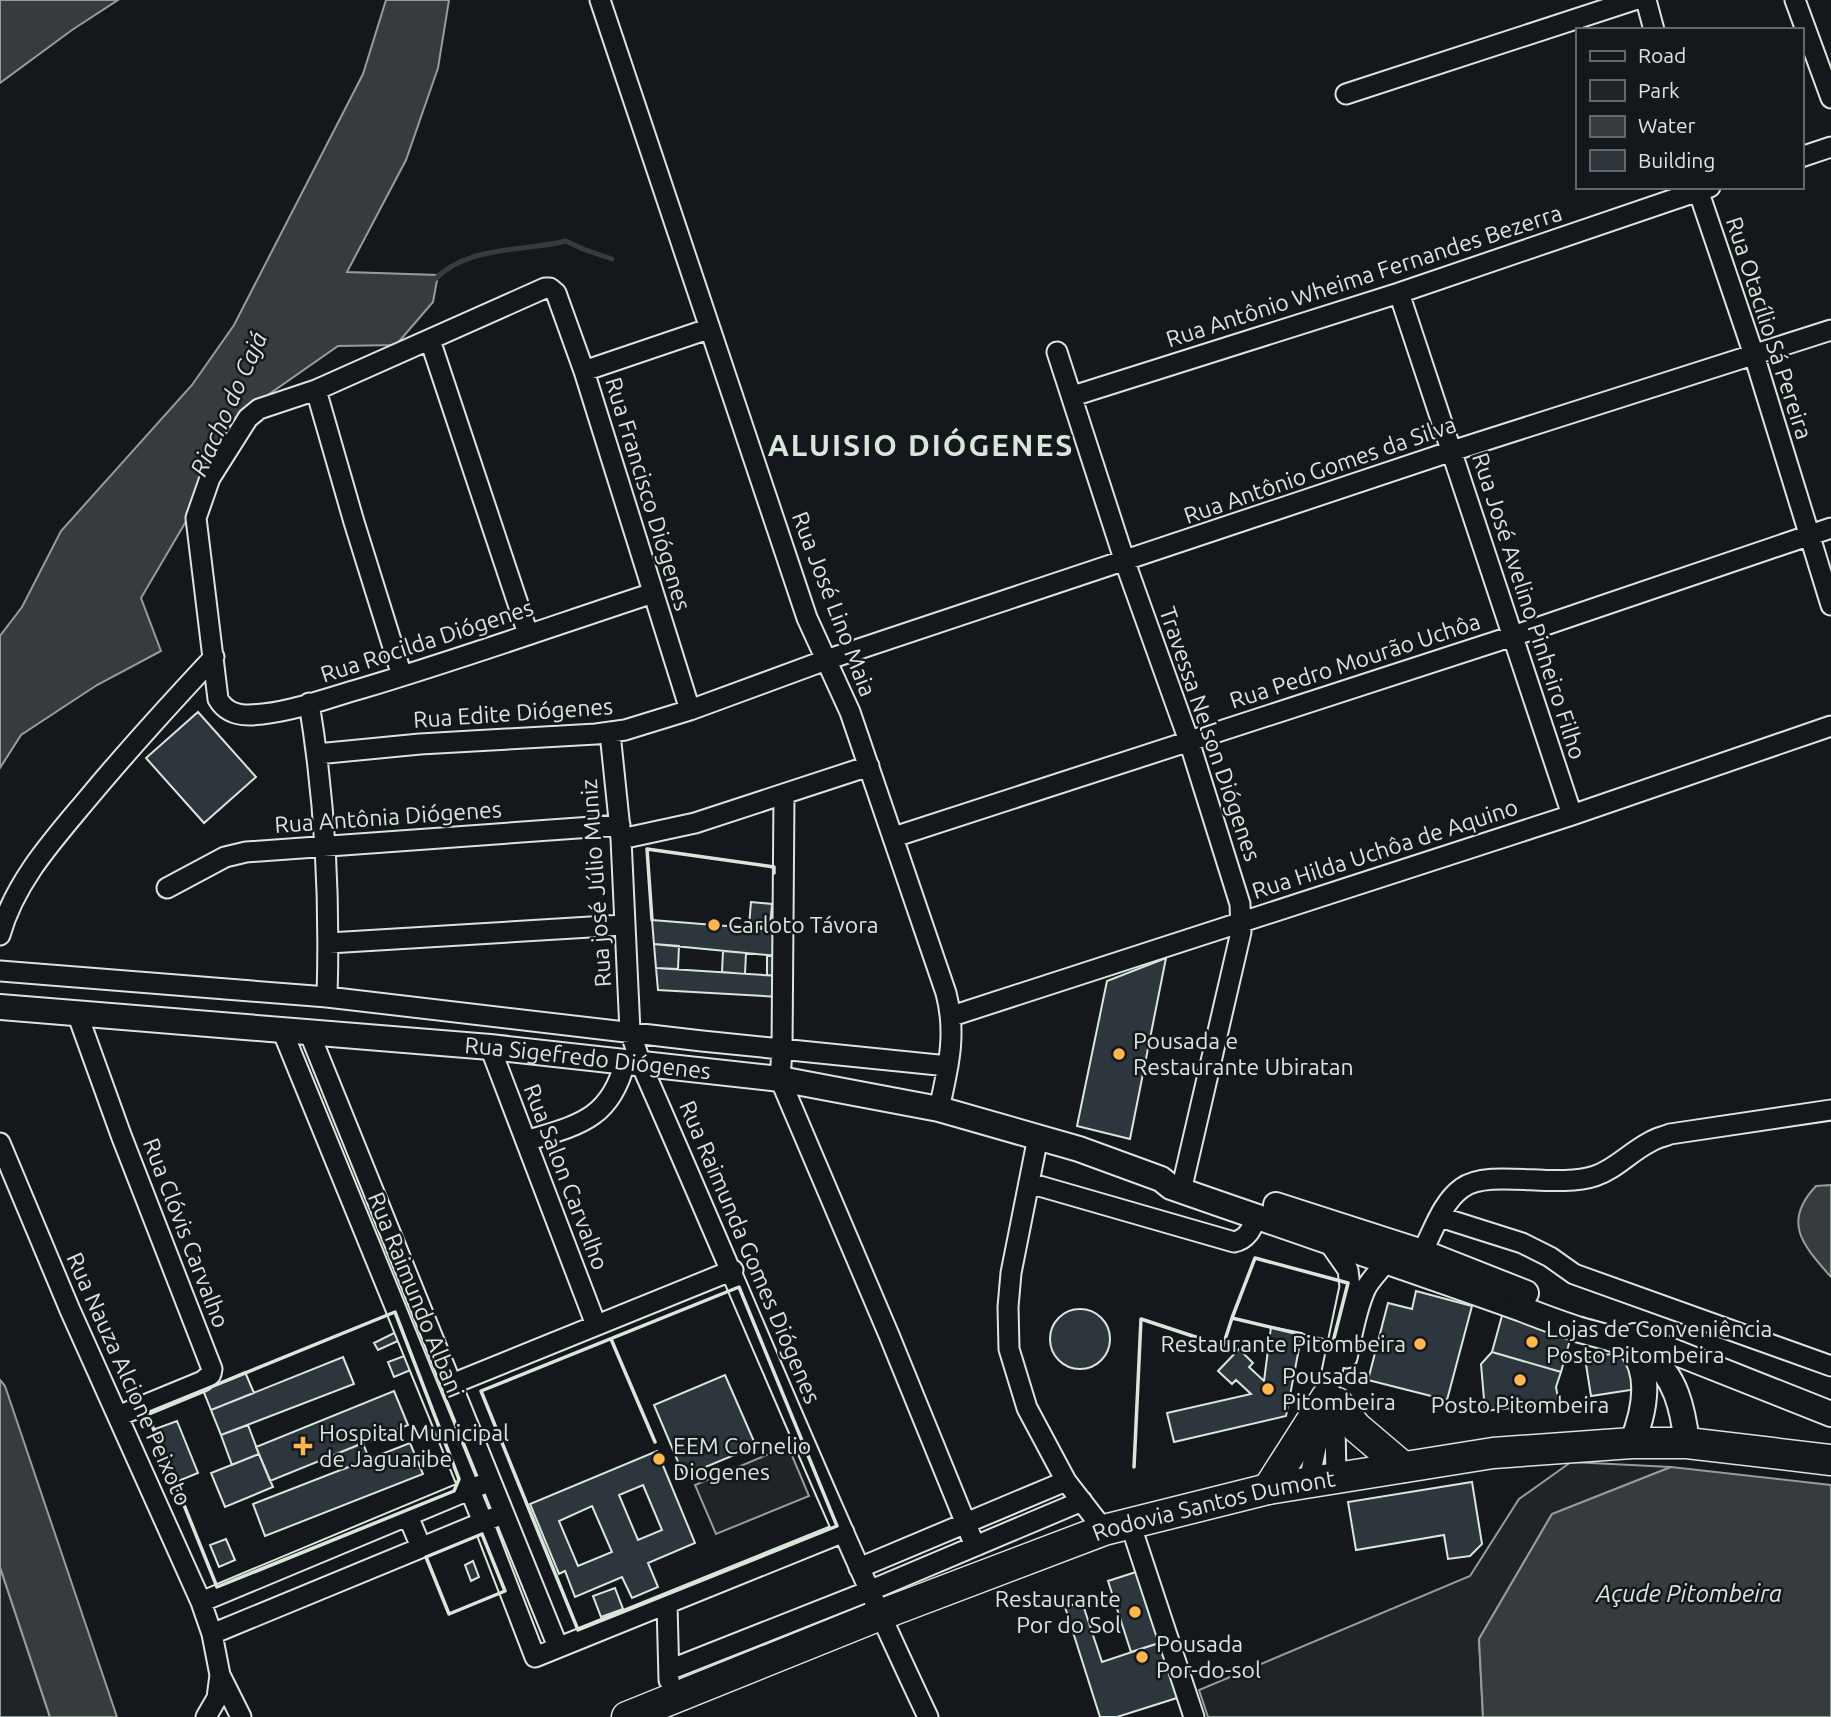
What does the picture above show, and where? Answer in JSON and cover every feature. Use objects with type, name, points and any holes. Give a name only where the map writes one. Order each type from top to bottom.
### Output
[{"type":"highway","points":[[1268,1489],[1331,1400],[1356,1427],[1403,1467]]},
{"type":"highway","name":"Rodovia Santos Dumont","points":[[647,1706],[874,1603],[1117,1526],[1268,1489],[1493,1454],[1632,1443],[1688,1443],[1831,1460]]},
{"type":"main road","name":"Rua Sigefredo Diógenes","points":[[0,1007],[490,1046],[780,1079],[939,1109],[1038,1137],[1175,1183]]},
{"type":"main road","points":[[1175,1183],[1257,1216],[1327,1240],[1391,1252],[1422,1252],[1831,1414]]},
{"type":"main road","points":[[1175,1183],[1391,1252],[1578,1329],[1627,1344],[1647,1355],[1662,1368],[1673,1385],[1683,1415],[1688,1443]]},
{"type":"main road","points":[[1627,1344],[1640,1363],[1644,1379],[1642,1412],[1632,1443]]},
{"type":"street","name":"Rua José Lino Maia","points":[[600,0],[807,618],[839,684],[869,766],[952,1016],[952,1042],[939,1109]]},
{"type":"street","points":[[1346,94],[1634,0]]},
{"type":"street","points":[[1646,0],[1653,28]]},
{"type":"street","points":[[1795,0],[1831,98]]},
{"type":"street","points":[[1803,156],[1831,147]]},
{"type":"street","name":"Rua Antônio Wheima Fernandes Bezerra","points":[[1073,396],[1399,293],[1701,189]]},
{"type":"street","name":"Rua Otacílio Sá Pereira","points":[[1701,189],[1831,605]]},
{"type":"street","name":"Rua Francisco Diógenes","points":[[430,340],[545,288],[556,293],[584,371],[690,710]]},
{"type":"street","name":"Rua José Avelino Pinheiro Filho","points":[[1399,293],[1572,815]]},
{"type":"street","points":[[584,371],[708,328]]},
{"type":"street","name":"Rua Antônio Gomes da Silva","points":[[826,660],[1452,451],[1831,331]]},
{"type":"street","points":[[0,934],[16,893],[37,861],[134,744],[214,657],[196,518],[210,478],[252,413],[316,390],[430,340],[528,634]]},
{"type":"street","name":"Travessa Nelson Diógenes","points":[[1057,352],[1125,562],[1189,741],[1236,890],[1241,921],[1238,942],[1175,1183]]},
{"type":"street","points":[[316,390],[402,676]]},
{"type":"street","name":"Rua Pedro Mourão Uchôa","points":[[894,837],[1513,636],[1831,528]]},
{"type":"street","name":"Rua Rocilda Diógenes","points":[[214,657],[218,699],[229,711],[250,715],[309,704],[402,676],[653,593]]},
{"type":"street","name":"Rua Edite Diógenes","points":[[317,754],[420,744],[610,733],[690,710],[826,660]]},
{"type":"street","points":[[309,704],[317,754],[329,943],[327,997]]},
{"type":"street","name":"Rua Hilda Uchôa de Aquino","points":[[952,1016],[1572,815],[1831,726]]},
{"type":"street","name":"Rua josé Júlio Muniz","points":[[610,733],[621,832],[633,1063]]},
{"type":"street","name":"Rua Antônia Diógenes","points":[[167,888],[225,857],[270,849],[621,832],[695,823],[869,766]]},
{"type":"street","points":[[784,794],[780,1079],[975,1546]]},
{"type":"street","points":[[329,943],[624,925]]},
{"type":"street","points":[[0,971],[327,997],[782,1050],[948,1066]]},
{"type":"street","name":"Rua Clóvis Carvalho","points":[[77,1013],[121,1135],[212,1369],[211,1374],[203,1381],[118,1416]]},
{"type":"street","name":"Rua Raimundo Albani","points":[[282,1030],[483,1522],[535,1657],[558,1647],[309,1032]]},
{"type":"street","name":"Rua Salon Carvalho","points":[[490,1046],[596,1325]]},
{"type":"street","points":[[526,1140],[576,1125],[594,1114],[613,1095],[633,1063]]},
{"type":"street","name":"Rua Raimunda Gomes Diógenes","points":[[633,1063],[733,1270],[874,1603],[928,1717]]},
{"type":"street","points":[[1422,1252],[1455,1195],[1474,1181],[1493,1178],[1538,1182],[1574,1181],[1615,1167],[1651,1141],[1670,1134],[1831,1110]]},
{"type":"street","points":[[319,1120],[342,1115]]},
{"type":"street","points":[[1038,1137],[1011,1273],[1008,1307],[1009,1349],[1027,1408],[1066,1481],[1082,1501],[1117,1526],[1194,1717]]},
{"type":"street","name":"Rua Nauza Alcione Peixoto","points":[[0,1143],[70,1310],[201,1602],[212,1634],[220,1675]]},
{"type":"street","points":[[1029,1183],[1234,1242],[1247,1236],[1257,1216]]},
{"type":"street","points":[[1440,1217],[1522,1244],[1583,1278],[1831,1366]]},
{"type":"street","points":[[1322,1479],[1331,1400],[1350,1287],[1348,1270],[1327,1240]]},
{"type":"street","points":[[1322,1479],[1335,1425],[1331,1400],[1364,1292],[1391,1252]]},
{"type":"street","points":[[452,1384],[733,1270]]},
{"type":"street","points":[[391,1297],[413,1288]]},
{"type":"street","points":[[201,1602],[492,1481]]},
{"type":"street","points":[[859,1568],[1066,1481]]},
{"type":"street","points":[[874,1603],[975,1546],[1082,1501]]},
{"type":"street","points":[[212,1634],[506,1513]]},
{"type":"street","points":[[408,1516],[421,1548]]},
{"type":"street","points":[[558,1647],[844,1532]]},
{"type":"street","points":[[296,1562],[308,1594]]},
{"type":"street","points":[[647,1706],[667,1604]]},
{"type":"street","points":[[206,1717],[217,1698],[220,1675]]},
{"type":"street","points":[[220,1675],[241,1717]]},
{"type":"green space","points":[[788,1446],[809,1496],[716,1534],[695,1485]]},
{"type":"green space","points":[[1571,1462],[1671,1467],[1552,1514],[1479,1639],[1483,1717],[1208,1717],[1199,1690],[1470,1576],[1519,1499]]},
{"type":"green space","points":[[0,1567],[50,1717],[0,1717]]},
{"type":"water","points":[[0,0],[118,0],[0,83]]},
{"type":"water","name":"Riacho do Cajá","points":[[386,0],[449,0],[438,68],[406,160],[347,272],[438,275],[433,302],[396,345],[338,346],[255,404],[141,598],[161,651],[97,685],[21,735],[0,768],[0,636],[22,607],[61,531],[192,385],[234,325],[363,74]]},
{"type":"water","points":[[1831,1185],[1831,1277],[1805,1244],[1798,1223],[1805,1199],[1816,1186]]},
{"type":"water","points":[[0,1380],[5,1386],[117,1717],[50,1717],[0,1567]]},
{"type":"water","name":"Açude Pitombeira","points":[[1671,1467],[1831,1485],[1831,1717],[1483,1717],[1479,1639],[1552,1514]]},
{"type":"building","points":[[198,712],[256,777],[204,823],[146,758]]},
{"type":"building","points":[[751,902],[772,904],[770,927],[749,926]]},
{"type":"building","points":[[652,920],[777,930],[778,956],[654,944]]},
{"type":"building","points":[[654,944],[679,946],[678,969],[656,968]]},
{"type":"building","points":[[723,951],[746,953],[745,974],[722,972]]},
{"type":"building","points":[[767,955],[778,956],[779,976],[767,975]]},
{"type":"building","name":"Pousada e Restaurante Ubiratan","points":[[1166,958],[1130,1139],[1077,1126],[1107,981]]},
{"type":"building","points":[[656,968],[779,976],[780,997],[658,990]]},
{"type":"building","name":"Restaurante Pitombeira","points":[[1416,1291],[1472,1306],[1447,1400],[1368,1380],[1388,1303],[1412,1309]]},
{"type":"building","points":[[1074,1309],[1086,1309],[1105,1322],[1110,1339],[1108,1351],[1097,1364],[1086,1369],[1074,1369],[1055,1356],[1050,1345],[1050,1333],[1063,1314]]},
{"type":"building","name":"Lojas de Conveniência Posto Pitombeira","points":[[1503,1312],[1572,1333],[1561,1372],[1492,1352]]},
{"type":"building","name":"Pousada Pitombeira","points":[[1271,1327],[1302,1333],[1286,1416],[1174,1442],[1167,1413],[1251,1394],[1236,1380],[1232,1384],[1218,1371],[1239,1349],[1253,1363],[1249,1367],[1264,1381]]},
{"type":"building","points":[[396,1332],[400,1340],[378,1350],[374,1343]]},
{"type":"building","name":"Posto Pitombeira","points":[[1631,1351],[1637,1389],[1591,1396],[1585,1358]]},
{"type":"building","name":"Posto Pitombeira","points":[[1492,1352],[1561,1372],[1556,1387],[1559,1403],[1485,1411],[1481,1364]]},
{"type":"building","points":[[407,1355],[413,1369],[394,1377],[388,1362]]},
{"type":"building","points":[[343,1357],[354,1384],[221,1435],[211,1410]]},
{"type":"building","points":[[245,1372],[254,1393],[211,1410],[203,1390]]},
{"type":"building","points":[[725,1375],[756,1446],[684,1476],[654,1405]]},
{"type":"building","points":[[394,1391],[408,1425],[270,1481],[256,1447]]},
{"type":"building","points":[[177,1421],[198,1473],[176,1482],[155,1429]]},
{"type":"building","points":[[248,1425],[259,1454],[232,1465],[221,1435]]},
{"type":"building","points":[[363,1443],[369,1459],[344,1469],[338,1453]]},
{"type":"building","points":[[410,1443],[423,1474],[265,1536],[253,1504]]},
{"type":"building","points":[[657,1451],[695,1543],[648,1563],[658,1587],[632,1598],[622,1577],[575,1597],[565,1571],[559,1574],[530,1504]],"holes":[[[643,1485],[662,1530],[638,1540],[619,1495]],[[592,1506],[612,1552],[578,1566],[559,1521]]]},
{"type":"building","points":[[259,1454],[273,1487],[225,1507],[211,1473]]},
{"type":"building","points":[[1472,1482],[1482,1544],[1470,1556],[1448,1559],[1444,1535],[1356,1550],[1348,1502]]},
{"type":"building","points":[[226,1539],[235,1560],[219,1567],[210,1545]]},
{"type":"building","points":[[473,1561],[479,1577],[471,1581],[465,1565]]},
{"type":"building","name":"Restaurante Por do Sol","points":[[1139,1571],[1162,1642],[1131,1652],[1108,1581]]},
{"type":"building","points":[[615,1588],[623,1609],[601,1617],[593,1596]]},
{"type":"building","name":"Pousada Por-do-sol","points":[[1082,1602],[1102,1662],[1162,1642],[1180,1697],[1117,1717],[1100,1717],[1065,1607]]},
{"type":"waterway","points":[[435,279],[449,268],[480,255],[566,241],[612,259]]},
{"type":"wall","points":[[652,920],[647,849],[774,867],[774,873]]},
{"type":"wall","points":[[1255,1258],[1348,1283],[1333,1342],[1232,1318],[1255,1258]]},
{"type":"wall","points":[[739,1287],[837,1526],[578,1630],[481,1391],[739,1287]]},
{"type":"wall","points":[[395,1312],[459,1479],[454,1491],[217,1587],[147,1413],[395,1312]]},
{"type":"wall","points":[[1134,1467],[1141,1319],[1223,1346],[1232,1318]]},
{"type":"wall","points":[[611,1339],[655,1442]]},
{"type":"wall","points":[[482,1534],[505,1591],[449,1614],[426,1557],[482,1534]]},
{"type":"place","name":"Carloto Távora","points":[[714,925]]},
{"type":"place","name":"Pousada e Restaurante Ubiratan","points":[[1119,1054]]},
{"type":"place","name":"Lojas de Conveniência Posto Pitombeira","points":[[1532,1342]]},
{"type":"place","name":"Restaurante Pitombeira","points":[[1420,1344]]},
{"type":"place","name":"Posto Pitombeira","points":[[1520,1380]]},
{"type":"place","name":"Pousada Pitombeira","points":[[1268,1389]]},
{"type":"place","name":"Hospital Municipal de Jaguaribe","points":[[303,1446]]},
{"type":"place","name":"EEM Cornelio Diogenes","points":[[659,1459]]},
{"type":"place","name":"Restaurante Por do Sol","points":[[1135,1612]]},
{"type":"place","name":"Pousada Por-do-sol","points":[[1142,1657]]},
{"type":"district","name":"ALUISIO DIÓGENES","points":[[921,446]]}]
